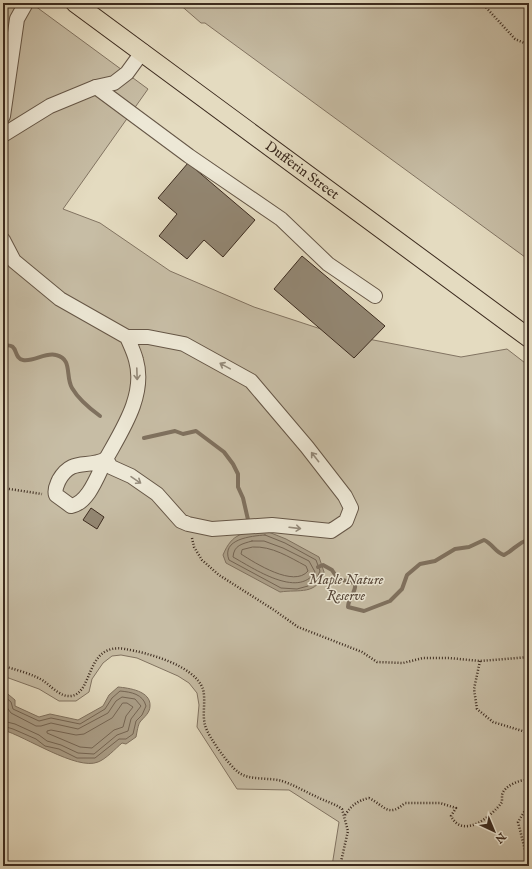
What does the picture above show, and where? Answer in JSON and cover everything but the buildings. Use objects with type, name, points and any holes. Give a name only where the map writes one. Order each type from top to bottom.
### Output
[{"type":"main road","name":"Dufferin Street","points":[[75,3],[529,338]]},
{"type":"lane","points":[[3,116],[17,19],[26,3]]},
{"type":"lane","points":[[3,135],[50,106],[96,87],[114,83],[127,73],[143,52]]},
{"type":"lane","points":[[96,87],[190,156],[281,219],[328,264],[375,296]]},
{"type":"lane","points":[[3,240],[14,261],[60,299],[126,337],[148,337],[184,344],[251,380],[345,496],[351,508],[346,522],[331,531],[272,525],[238,526],[212,529],[181,521],[157,494],[131,476],[111,467],[106,459]]},
{"type":"lane","points":[[106,459],[97,464],[76,464],[70,466],[61,476],[55,490],[58,497],[71,506],[78,504],[86,495],[106,459],[128,418],[138,388],[137,361],[126,337]]},
{"type":"path","points":[[482,3],[515,39],[529,45]]},
{"type":"path","points":[[3,488],[58,497]]},
{"type":"path","points":[[188,524],[194,548],[202,560],[219,575],[298,627],[362,652],[377,662],[403,663],[423,658],[449,658],[480,661],[529,657]]},
{"type":"path","points":[[3,666],[44,681],[61,694],[70,696],[78,694],[84,687],[94,663],[108,650],[123,648],[161,658],[194,675],[202,689],[205,725],[211,737],[238,773],[246,776],[281,781],[335,804],[342,809],[348,831],[340,866]]},
{"type":"path","points":[[480,661],[474,689],[477,709],[493,722],[529,733]]},
{"type":"path","points":[[345,816],[352,805],[360,800],[369,798],[389,811],[397,810],[405,803],[440,803],[456,808],[451,816],[453,820],[459,825],[466,827],[474,825],[489,816],[502,802],[502,795],[505,790],[513,784],[529,780]]},
{"type":"path","points":[[529,804],[518,822],[522,843],[525,850],[529,850]]},
{"type":"green space","name":"Maple Nature Reserve","points":[[3,3],[31,3],[148,89],[63,209],[100,223],[170,271],[254,307],[327,331],[461,357],[507,349],[529,366],[529,866],[332,866],[339,822],[289,790],[237,789],[197,727],[199,705],[197,693],[189,683],[178,676],[137,658],[121,655],[112,656],[103,663],[92,679],[89,692],[76,701],[59,701],[39,689],[3,676]]},
{"type":"green space","points":[[178,3],[529,3],[529,260],[205,23],[201,23]]},
{"type":"water","points":[[266,531],[286,539],[319,557],[324,572],[317,585],[306,590],[280,592],[226,563],[223,555],[226,548],[234,538],[245,533]]},
{"type":"water","points":[[118,687],[133,689],[143,694],[149,701],[150,708],[148,713],[139,723],[136,737],[126,744],[122,743],[101,761],[89,763],[77,762],[51,752],[13,733],[3,730],[3,690],[15,700],[15,706],[39,717],[50,714],[78,720],[103,706],[109,695]]},
{"type":"waterway","points":[[3,346],[12,346],[20,359],[23,360],[31,360],[52,354],[61,357],[67,364],[72,388],[84,404],[100,416]]},
{"type":"waterway","points":[[144,438],[175,431],[183,434],[196,431],[224,452],[238,474],[238,487],[243,498],[249,524]]},
{"type":"waterway","points":[[318,567],[323,565],[332,570],[338,579],[355,583],[355,589],[349,601],[348,607],[364,611],[390,601],[402,589],[407,575],[420,564],[435,561],[455,549],[469,547],[484,540],[504,555],[529,539]]}]
